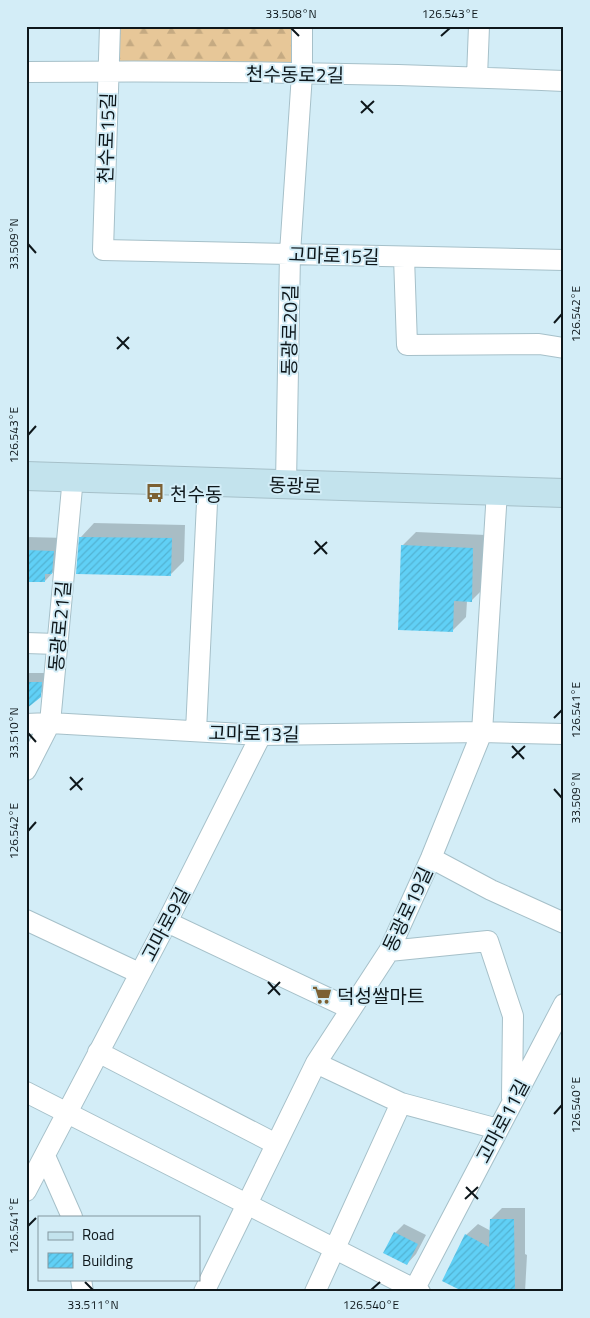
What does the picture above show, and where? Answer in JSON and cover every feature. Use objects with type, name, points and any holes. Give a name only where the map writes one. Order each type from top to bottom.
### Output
[{"type":"main road","name":"동광로","points":[[26,476],[564,493]]},
{"type":"street","name":"천수로15길","points":[[103,250],[110,26]]},
{"type":"street","name":"동광로20길","points":[[286,484],[290,253],[302,74],[302,26]]},
{"type":"street","points":[[477,77],[479,26]]},
{"type":"street","name":"천수동로2길","points":[[26,72],[108,71],[302,74],[477,77],[564,81]]},
{"type":"street","name":"고마로15길","points":[[103,250],[564,260]]},
{"type":"street","points":[[404,257],[407,345],[539,344],[564,348]]},
{"type":"street","name":"동광로21길","points":[[26,770],[50,724],[73,478]]},
{"type":"street","points":[[196,731],[208,482]]},
{"type":"street","name":"동광로19길","points":[[204,1292],[316,1063],[350,1008],[389,951],[431,858],[482,732],[497,491]]},
{"type":"street","points":[[26,643],[57,644]]},
{"type":"street","name":"고마로13길","points":[[26,724],[261,735],[482,732],[564,734]]},
{"type":"street","name":"고마로9길","points":[[26,1192],[167,922],[261,735]]},
{"type":"street","points":[[431,858],[491,890],[564,923]]},
{"type":"street","points":[[26,920],[139,973]]},
{"type":"street","points":[[167,922],[350,1008]]},
{"type":"street","points":[[389,951],[488,941],[513,1016],[512,1102]]},
{"type":"street","name":"고마로11길","points":[[416,1291],[564,1004]]},
{"type":"street","points":[[98,1052],[276,1144]]},
{"type":"street","points":[[316,1063],[401,1103],[498,1129]]},
{"type":"street","points":[[26,1092],[416,1291]]},
{"type":"street","points":[[315,1292],[401,1103]]},
{"type":"street","points":[[45,1156],[72,1216]]},
{"type":"green space","points":[[116,26],[295,26],[295,69],[114,65]]},
{"type":"building","points":[[79,537],[172,538],[171,576],[76,574]]},
{"type":"building","points":[[401,545],[473,548],[472,602],[454,601],[453,632],[398,630]]},
{"type":"building","points":[[26,550],[54,551],[52,574],[45,574],[45,582],[26,582]]},
{"type":"building","points":[[26,682],[42,682],[41,697],[26,709]]},
{"type":"building","points":[[490,1219],[514,1219],[515,1292],[464,1292],[442,1281],[465,1234],[489,1247]]},
{"type":"building","points":[[394,1232],[418,1244],[407,1265],[383,1253]]},
{"type":"place","name":"천수동","points":[[155,493]]},
{"type":"place","name":"덕성쌀마트","points":[[322,995]]}]
